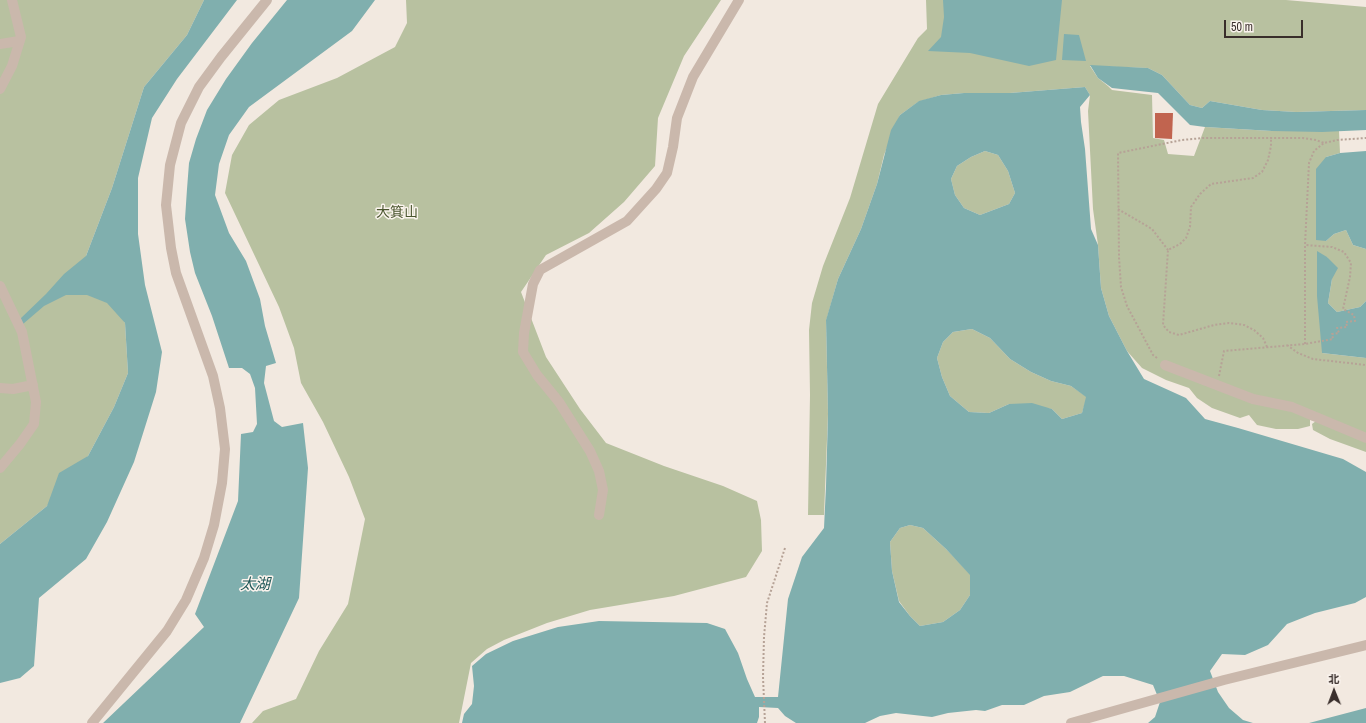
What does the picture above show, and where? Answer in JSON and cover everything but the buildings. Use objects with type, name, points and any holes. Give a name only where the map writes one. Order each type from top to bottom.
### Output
[{"type":"street","points":[[0,89],[12,66],[21,36],[12,0]]},
{"type":"street","points":[[92,723],[167,631],[186,600],[204,558],[214,525],[222,483],[225,448],[220,408],[213,376],[176,272],[171,248],[166,205],[169,172],[181,123],[199,88],[221,57],[267,0]]},
{"type":"street","points":[[599,515],[603,490],[599,471],[590,451],[559,402],[537,375],[523,352],[524,333],[534,284],[540,270],[627,221],[656,189],[667,173],[673,147],[677,118],[692,77],[739,0]]},
{"type":"street","points":[[0,44],[19,41]]},
{"type":"street","points":[[0,286],[22,332],[36,402],[34,424],[0,468]]},
{"type":"street","points":[[1165,365],[1253,399],[1292,408],[1366,438]]},
{"type":"street","points":[[0,388],[13,389],[33,384]]},
{"type":"street","points":[[1071,723],[1224,680],[1366,645]]},
{"type":"path","points":[[1165,365],[1153,355],[1127,306],[1121,287],[1119,257],[1118,154],[1182,140],[1203,138],[1303,138],[1324,143]]},
{"type":"path","points":[[1168,250],[1180,244],[1186,238],[1190,227],[1191,207],[1200,194],[1211,184],[1253,178],[1262,172],[1268,160],[1272,146],[1271,138]]},
{"type":"path","points":[[1305,344],[1305,245],[1309,162],[1314,151],[1324,143],[1337,140],[1366,138]]},
{"type":"path","points":[[1118,209],[1152,229],[1168,250],[1163,325],[1169,332],[1179,336],[1214,325],[1229,323],[1244,325],[1254,330],[1264,338],[1267,347]]},
{"type":"path","points":[[1217,385],[1224,352],[1305,344],[1333,339],[1332,334],[1339,333],[1337,328],[1347,327],[1346,322],[1354,320],[1354,316],[1343,309],[1350,276],[1351,262],[1344,252],[1332,247],[1305,245]]},
{"type":"path","points":[[1287,345],[1298,353],[1313,359],[1366,365]]},
{"type":"path","points":[[765,723],[763,671],[767,603],[785,548]]},
{"type":"green space","points":[[0,0],[204,0],[187,35],[144,87],[112,188],[86,256],[125,323],[128,373],[114,407],[88,456],[47,506],[0,544]]},
{"type":"green space","name":"大箕山","points":[[406,0],[721,0],[684,56],[658,118],[655,166],[624,202],[589,233],[546,255],[521,292],[546,357],[580,409],[606,443],[664,466],[723,486],[757,501],[761,520],[762,551],[746,577],[674,596],[590,610],[547,623],[504,640],[487,649],[471,663],[459,723],[252,723],[263,711],[296,699],[319,651],[348,604],[365,519],[349,477],[323,422],[301,383],[294,348],[279,307],[225,193],[232,155],[249,125],[279,100],[337,78],[395,47],[407,23]]},
{"type":"green space","points":[[926,0],[1286,0],[1366,7],[1366,110],[1296,112],[1262,110],[1210,101],[1202,108],[1190,105],[1162,75],[1148,68],[1090,66],[1098,78],[1112,90],[1152,95],[1153,138],[1164,140],[1168,154],[1194,156],[1205,127],[1272,131],[1339,131],[1340,153],[1326,157],[1326,241],[1334,234],[1346,230],[1353,245],[1366,249],[1366,301],[1360,307],[1337,312],[1328,303],[1332,279],[1327,257],[1322,353],[1366,358],[1366,452],[1330,439],[1313,430],[1312,424],[1316,421],[1310,420],[1310,426],[1298,429],[1276,429],[1257,425],[1249,415],[1240,418],[1212,408],[1197,398],[1189,388],[1166,380],[1142,368],[1127,351],[1109,316],[1101,288],[1098,245],[1093,209],[1088,111],[1090,95],[1085,87],[1010,93],[964,93],[941,95],[918,102],[900,115],[884,155],[877,184],[861,229],[838,279],[826,321],[828,414],[824,515],[808,515],[810,395],[809,330],[812,303],[823,266],[850,198],[878,104],[918,38],[927,29]]},
{"type":"green space","points":[[985,151],[998,155],[1008,171],[1015,193],[1009,204],[980,215],[964,208],[955,195],[951,179],[957,166],[971,157]]},
{"type":"green space","points":[[972,329],[990,338],[1010,359],[1031,372],[1051,381],[1071,386],[1087,397],[1082,413],[1062,419],[1052,409],[1009,404],[989,413],[969,412],[950,396],[942,377],[937,358],[943,342],[953,332]]},
{"type":"green space","points":[[910,525],[923,528],[971,575],[970,595],[960,610],[943,622],[920,626],[910,616],[899,601],[892,571],[890,542],[900,528]]},
{"type":"water","points":[[204,0],[237,0],[177,79],[152,118],[138,178],[138,234],[145,285],[162,352],[156,392],[134,462],[107,522],[86,559],[39,598],[34,666],[20,678],[0,683],[0,544],[47,506],[59,473],[88,456],[114,407],[128,373],[125,323],[107,303],[87,295],[66,295],[44,306],[23,324],[20,319],[64,274],[86,256],[112,188],[144,87],[187,35]]},
{"type":"water","name":"太湖","points":[[287,0],[375,0],[352,31],[249,107],[229,135],[219,164],[215,195],[229,233],[246,261],[260,299],[265,326],[276,363],[266,366],[264,383],[274,421],[282,427],[303,423],[308,468],[299,598],[240,723],[103,723],[204,627],[195,614],[238,501],[241,434],[253,432],[257,424],[255,388],[250,374],[242,368],[229,368],[212,316],[195,273],[185,219],[189,163],[207,110],[226,79],[252,43]]},
{"type":"water","points":[[943,0],[1062,0],[1056,60],[1029,66],[970,53],[928,51],[941,37],[944,17]]},
{"type":"water","points":[[1064,34],[1079,35],[1086,61],[1062,60]]},
{"type":"water","points":[[1090,65],[1148,68],[1162,75],[1190,105],[1202,108],[1210,101],[1262,110],[1296,112],[1366,110],[1366,130],[1322,132],[1272,131],[1190,125],[1158,93],[1112,88],[1098,78]]},
{"type":"water","points":[[1085,87],[1090,95],[1080,107],[1085,149],[1091,229],[1098,245],[1101,288],[1109,316],[1127,351],[1144,379],[1186,398],[1205,419],[1343,459],[1366,472],[1366,597],[1355,603],[1315,613],[1287,624],[1268,645],[1245,655],[1222,654],[1210,671],[1218,692],[1229,708],[1243,720],[1253,723],[1148,723],[1155,717],[1160,702],[1153,685],[1124,676],[1103,676],[1070,692],[1044,696],[1024,705],[1002,705],[985,711],[976,710],[948,713],[932,717],[896,713],[880,716],[865,723],[796,723],[785,716],[778,708],[759,707],[759,717],[757,723],[462,723],[464,714],[472,704],[474,686],[472,666],[486,654],[513,641],[558,627],[599,621],[707,623],[725,629],[738,653],[755,697],[778,697],[788,599],[802,557],[824,528],[828,414],[826,320],[838,279],[861,229],[877,184],[891,130],[900,115],[919,101],[941,95],[964,93],[1010,93]],"holes":[[[985,151],[998,155],[1008,171],[1015,193],[1009,204],[980,215],[964,208],[955,195],[951,179],[957,166],[971,157]],[[972,329],[990,338],[1010,359],[1031,372],[1051,381],[1071,386],[1086,397],[1082,413],[1062,419],[1052,409],[1032,403],[1009,404],[989,413],[969,412],[950,396],[942,377],[937,358],[943,342],[953,332]],[[910,525],[923,528],[946,549],[970,575],[970,595],[960,610],[943,622],[920,626],[899,602],[892,571],[890,542],[900,528]]]},
{"type":"water","points":[[1366,151],[1366,249],[1353,245],[1346,230],[1334,234],[1326,241],[1316,240],[1316,169],[1326,157],[1340,153]]},
{"type":"water","points":[[1317,251],[1327,257],[1338,268],[1332,279],[1328,303],[1337,312],[1360,307],[1366,301],[1366,358],[1322,353],[1317,296]]},
{"type":"water","points":[[1366,708],[1366,723],[1309,723]]}]
